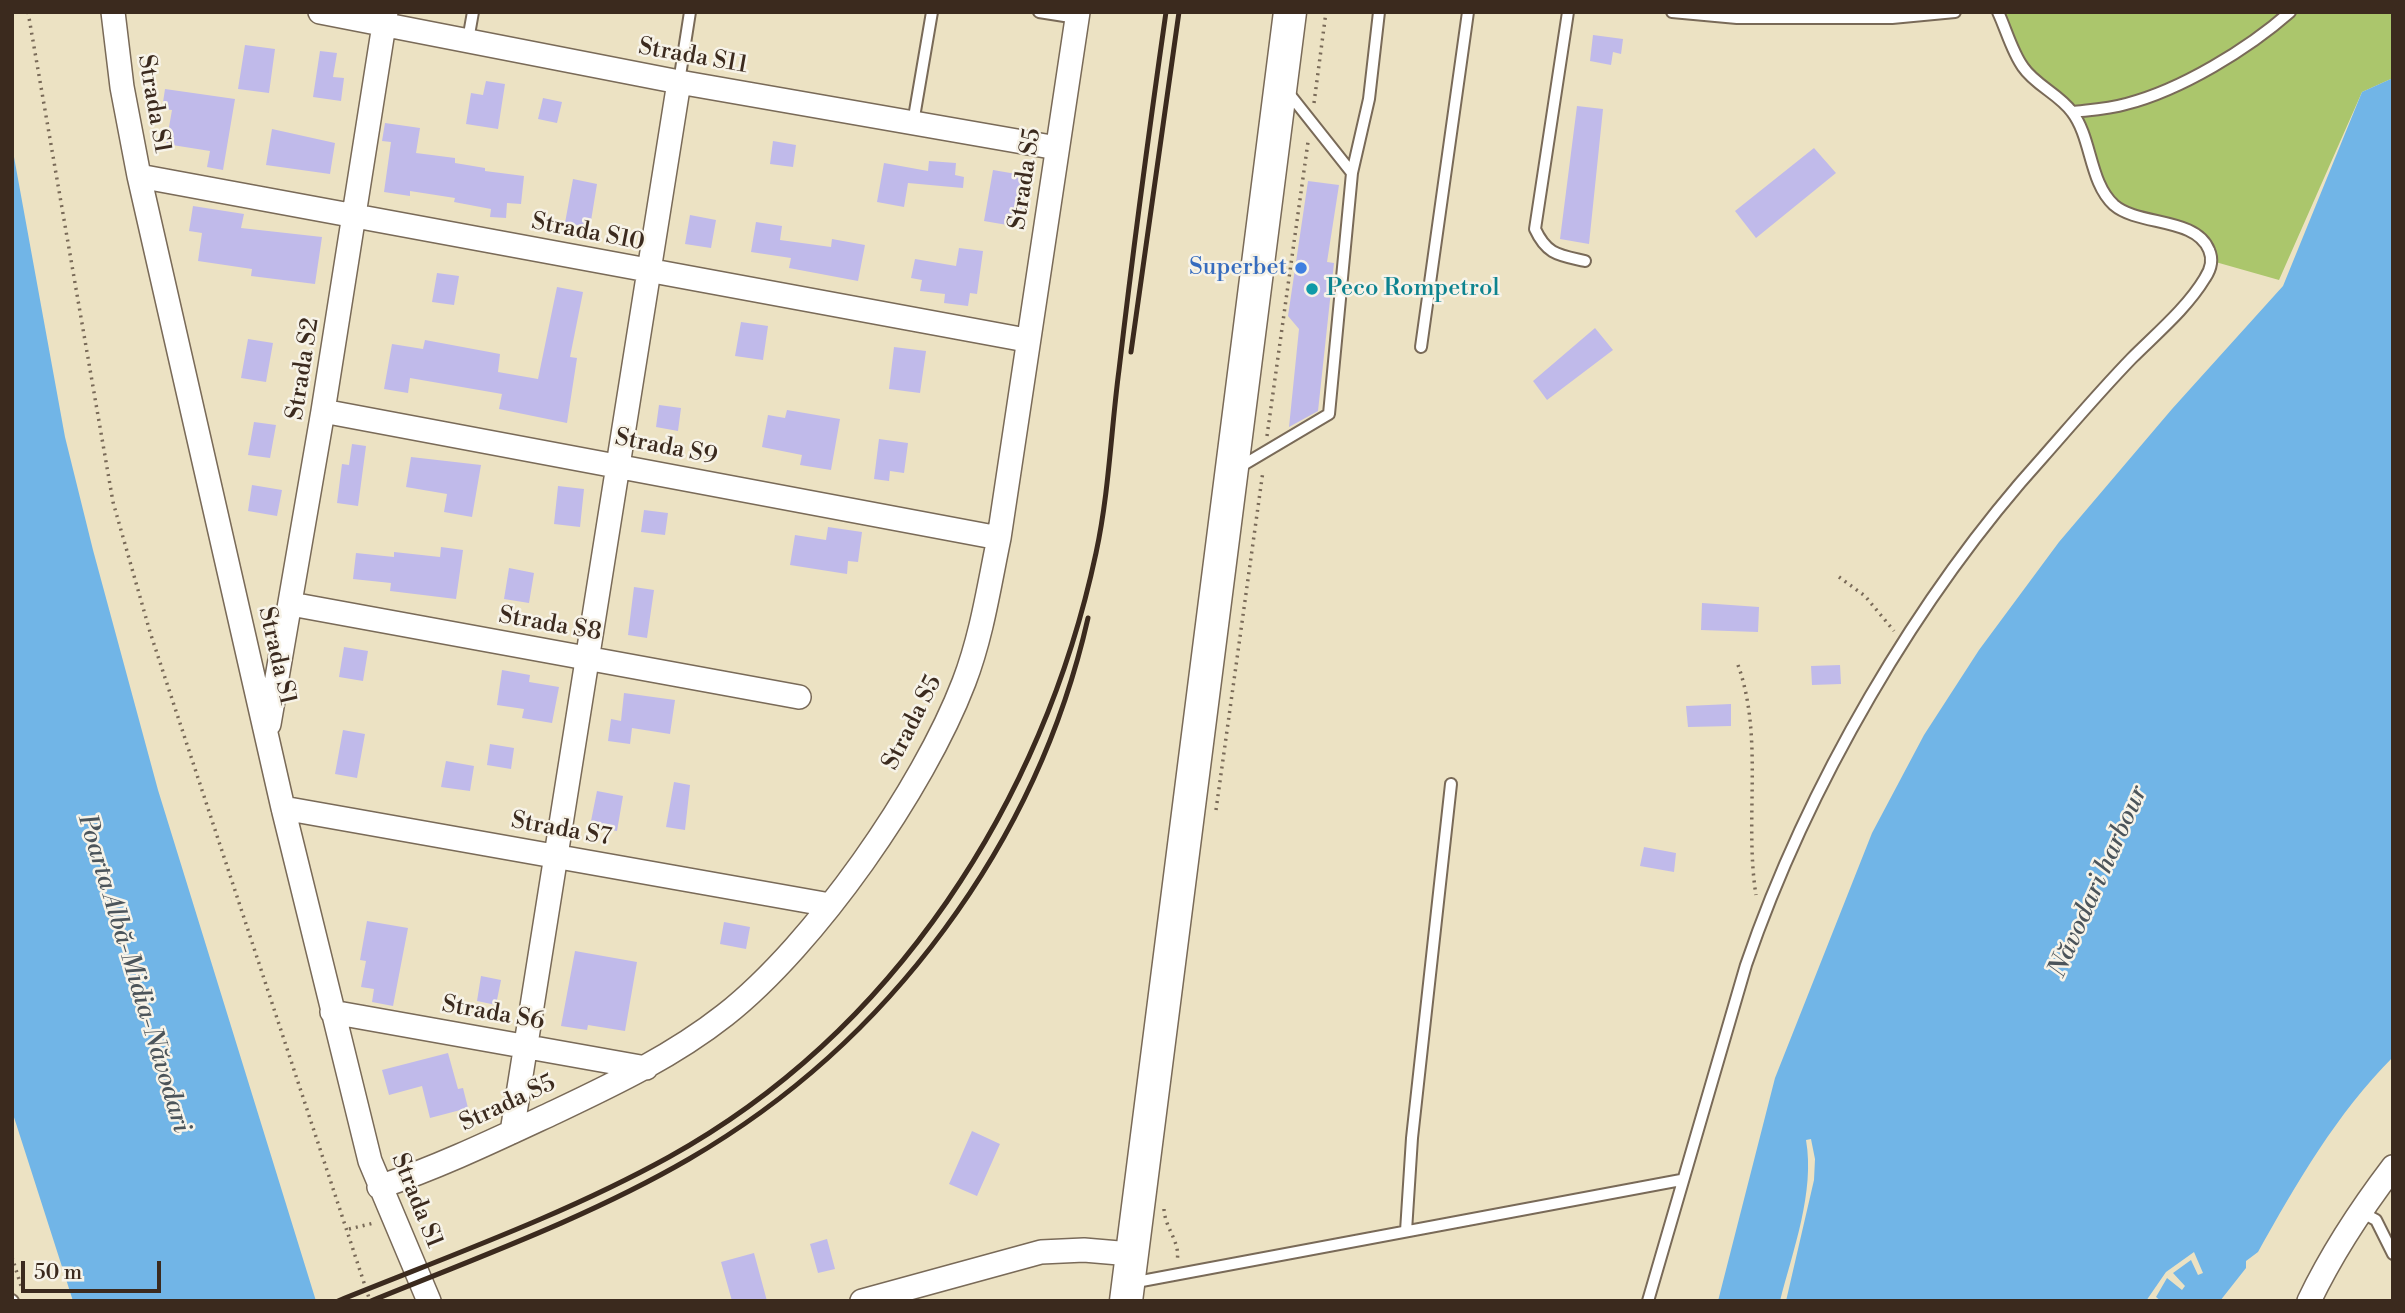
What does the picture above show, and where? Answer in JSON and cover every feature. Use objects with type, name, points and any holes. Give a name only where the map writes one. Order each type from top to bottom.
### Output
[{"type":"main road","points":[[1128,1279],[1290,12]]},
{"type":"street","name":"Strada S1","points":[[113,12],[122,87],[139,176],[332,1012],[379,1187],[429,1301]]},
{"type":"street","name":"Strada S11","points":[[320,12],[385,18],[468,40],[679,82],[1057,148]]},
{"type":"street","name":"Strada S5","points":[[379,1187],[415,1175],[512,1132],[646,1068],[727,1013],[766,976],[830,905],[883,831],[932,750],[953,705],[982,623],[999,538],[1026,340],[1078,15]]},
{"type":"street","name":"Strada S2","points":[[267,734],[323,411],[385,18]]},
{"type":"street","points":[[512,1132],[679,82]]},
{"type":"street","name":"Strada S10","points":[[139,176],[1026,340]]},
{"type":"street","name":"Strada S9","points":[[323,411],[999,538]]},
{"type":"street","name":"Strada S8","points":[[291,604],[799,697]]},
{"type":"street","name":"Strada S7","points":[[283,808],[830,905]]},
{"type":"street","name":"Strada S6","points":[[332,1012],[646,1068]]},
{"type":"street","points":[[2309,1301],[2361,1212],[2393,1167]]},
{"type":"street","points":[[862,1301],[1041,1252],[1084,1250],[1128,1279]]},
{"type":"lane","points":[[468,40],[473,12]]},
{"type":"lane","points":[[679,82],[690,12]]},
{"type":"lane","points":[[913,123],[932,12]]},
{"type":"lane","points":[[1039,12],[1078,15]]},
{"type":"lane","points":[[1229,473],[1329,414],[1352,173],[1369,99],[1379,12]]},
{"type":"lane","points":[[1421,347],[1468,12]]},
{"type":"lane","points":[[1569,12],[1535,229],[1543,246],[1559,255],[1585,261]]},
{"type":"lane","points":[[1672,12],[1737,18],[1892,18],[1955,12]]},
{"type":"lane","points":[[1648,1301],[1681,1180],[1761,923],[1813,804],[1902,644],[2029,472],[2180,309],[2206,277],[2212,261],[2209,247],[2198,236],[2170,224],[2129,214],[2113,204],[2103,189],[2073,112],[2023,68],[1998,12]]},
{"type":"lane","points":[[2073,112],[2126,105],[2169,88],[2266,34],[2290,12]]},
{"type":"lane","points":[[1281,83],[1352,173]]},
{"type":"lane","points":[[1406,1231],[1412,1138],[1451,784]]},
{"type":"lane","points":[[1128,1279],[1175,1274],[1681,1180]]},
{"type":"lane","points":[[2361,1212],[2376,1220],[2393,1254]]},
{"type":"path","points":[[28,12],[113,502],[150,632],[265,985],[349,1229],[370,1301]]},
{"type":"path","points":[[1214,821],[1326,12]]},
{"type":"path","points":[[1839,577],[1865,596],[1882,613],[1902,644]]},
{"type":"path","points":[[1738,665],[1746,688],[1753,806],[1752,865],[1761,923]]},
{"type":"path","points":[[1164,1205],[1170,1232],[1179,1249],[1175,1274]]},
{"type":"path","points":[[349,1229],[393,1219]]},
{"type":"path","points":[[12,1257],[26,1301]]},
{"type":"green space","points":[[1998,12],[2393,12],[2393,78],[2362,92],[2279,280],[2212,261],[2198,236],[2113,204],[2073,112],[2023,67]]},
{"type":"water","name":"Năvodari harbour","points":[[2393,78],[2393,1057],[2336,1125],[2258,1252],[2246,1261],[2246,1268],[2220,1301],[2161,1301],[2156,1297],[2167,1278],[2182,1290],[2185,1286],[2173,1273],[2191,1260],[2198,1275],[2203,1273],[2194,1252],[2166,1272],[2146,1301],[1786,1301],[1814,1180],[1815,1159],[1811,1139],[1806,1140],[1808,1180],[1801,1221],[1780,1301],[1718,1301],[1775,1078],[1872,833],[1924,735],[1979,650],[2059,542],[2172,409],[2283,286],[2362,92]]},
{"type":"water","name":"Poarta Albă-Midia-Năvodari","points":[[12,146],[65,437],[93,550],[158,790],[316,1301],[73,1301],[12,1111]]},
{"type":"building","points":[[1593,35],[1623,39],[1621,54],[1613,52],[1611,65],[1590,61]]},
{"type":"building","points":[[245,45],[275,49],[269,93],[238,89]]},
{"type":"building","points":[[320,51],[337,53],[333,77],[344,78],[341,101],[313,97]]},
{"type":"building","points":[[486,81],[505,84],[498,129],[466,124],[471,93],[483,95]]},
{"type":"building","points":[[165,89],[235,99],[223,170],[207,167],[210,151],[166,144],[172,110],[162,109]]},
{"type":"building","points":[[543,98],[562,102],[557,123],[538,119]]},
{"type":"building","points":[[1577,106],[1603,109],[1589,244],[1560,239]]},
{"type":"building","points":[[385,123],[420,128],[416,153],[455,158],[455,163],[485,168],[485,171],[524,176],[521,204],[507,203],[506,218],[490,217],[491,209],[454,202],[455,198],[410,191],[410,196],[384,192],[391,142],[382,141]]},
{"type":"building","points":[[272,129],[335,143],[330,174],[266,165]]},
{"type":"building","points":[[773,141],[796,145],[793,167],[770,164]]},
{"type":"building","points":[[1814,148],[1836,173],[1756,238],[1735,211]]},
{"type":"building","points":[[929,161],[956,163],[955,175],[964,177],[963,188],[908,183],[904,207],[877,202],[884,163],[928,171]]},
{"type":"building","points":[[993,170],[1028,176],[1019,227],[984,221]]},
{"type":"building","points":[[573,179],[597,184],[590,227],[565,223]]},
{"type":"building","points":[[1308,181],[1339,185],[1327,262],[1334,263],[1318,411],[1289,427],[1299,329],[1288,316]]},
{"type":"building","points":[[193,206],[244,214],[241,228],[322,237],[315,284],[251,276],[252,269],[198,261],[202,233],[189,231]]},
{"type":"building","points":[[690,215],[716,220],[711,248],[685,244]]},
{"type":"building","points":[[756,222],[782,226],[780,240],[831,247],[832,239],[865,245],[858,281],[789,268],[791,258],[751,252]]},
{"type":"building","points":[[959,248],[983,251],[977,294],[970,293],[968,306],[944,303],[945,294],[920,291],[922,280],[911,278],[915,259],[956,266]]},
{"type":"building","points":[[437,273],[459,276],[454,305],[432,302]]},
{"type":"building","points":[[557,287],[583,292],[570,357],[577,358],[567,423],[499,409],[502,394],[410,378],[408,393],[384,389],[392,344],[423,349],[425,340],[500,354],[498,372],[538,379]]},
{"type":"building","points":[[741,322],[768,326],[763,360],[735,356]]},
{"type":"building","points":[[1595,328],[1613,350],[1547,400],[1533,381]]},
{"type":"building","points":[[248,339],[273,343],[266,382],[241,378]]},
{"type":"building","points":[[894,347],[926,351],[920,393],[889,389]]},
{"type":"building","points":[[659,405],[681,408],[678,431],[656,427]]},
{"type":"building","points":[[787,410],[840,419],[831,470],[800,465],[802,455],[762,447],[768,415],[785,418]]},
{"type":"building","points":[[254,422],[276,425],[270,458],[248,455]]},
{"type":"building","points":[[879,439],[908,443],[904,473],[890,471],[889,481],[874,479]]},
{"type":"building","points":[[352,444],[366,446],[358,506],[337,503],[342,464],[349,465]]},
{"type":"building","points":[[411,457],[481,465],[472,517],[444,512],[447,494],[406,487]]},
{"type":"building","points":[[252,485],[282,490],[277,516],[248,511]]},
{"type":"building","points":[[558,486],[584,489],[580,527],[554,524]]},
{"type":"building","points":[[644,510],[668,513],[665,535],[641,532]]},
{"type":"building","points":[[828,527],[862,532],[858,562],[848,561],[847,574],[790,565],[795,535],[826,540]]},
{"type":"building","points":[[441,547],[463,550],[456,599],[390,591],[391,583],[353,579],[356,553],[394,557],[394,552],[440,557]]},
{"type":"building","points":[[509,568],[534,573],[529,603],[504,599]]},
{"type":"building","points":[[634,587],[654,590],[647,638],[628,635]]},
{"type":"building","points":[[1702,603],[1759,607],[1758,632],[1701,630]]},
{"type":"building","points":[[344,647],[368,651],[363,681],[339,677]]},
{"type":"building","points":[[1840,665],[1841,684],[1812,685],[1811,666]]},
{"type":"building","points":[[502,670],[530,675],[529,682],[559,687],[552,723],[522,718],[524,709],[497,705]]},
{"type":"building","points":[[624,693],[675,700],[670,734],[632,728],[630,744],[608,741],[611,719],[621,721]]},
{"type":"building","points":[[1731,704],[1731,726],[1688,727],[1686,706]]},
{"type":"building","points":[[343,730],[365,734],[357,778],[335,774]]},
{"type":"building","points":[[490,744],[514,748],[511,769],[487,765]]},
{"type":"building","points":[[446,761],[474,766],[470,791],[441,787]]},
{"type":"building","points":[[674,782],[690,785],[685,830],[666,827]]},
{"type":"building","points":[[597,791],[623,796],[617,831],[590,826]]},
{"type":"building","points":[[1644,847],[1676,853],[1674,872],[1640,866]]},
{"type":"building","points":[[367,921],[408,928],[393,1006],[372,1002],[374,989],[361,987],[366,961],[360,960]]},
{"type":"building","points":[[724,922],[750,927],[746,949],[720,944]]},
{"type":"building","points":[[575,951],[637,962],[625,1031],[588,1025],[587,1030],[561,1026]]},
{"type":"building","points":[[481,976],[501,980],[496,1005],[477,1001]]},
{"type":"building","points":[[448,1053],[458,1089],[463,1088],[468,1108],[430,1118],[422,1086],[389,1095],[382,1070]]},
{"type":"building","points":[[972,1131],[1000,1144],[977,1196],[949,1184]]},
{"type":"building","points":[[827,1239],[835,1269],[818,1273],[810,1244]]},
{"type":"building","points":[[754,1253],[767,1301],[732,1301],[721,1262]]},
{"type":"railway","points":[[338,1301],[589,1198],[669,1157],[750,1105],[823,1045],[889,977],[947,902],[997,821],[1039,735],[1072,645],[1096,553],[1104,508],[1130,280],[1166,12]]},
{"type":"railway","points":[[1131,352],[1179,12]]},
{"type":"railway","points":[[371,1301],[533,1235],[651,1180],[689,1159],[761,1112],[829,1057],[890,996],[944,929],[992,857],[1032,781],[1064,701],[1088,618]]},
{"type":"place","name":"Superbet","points":[[1301,268]]},
{"type":"place","name":"Peco Rompetrol","points":[[1312,289]]}]
